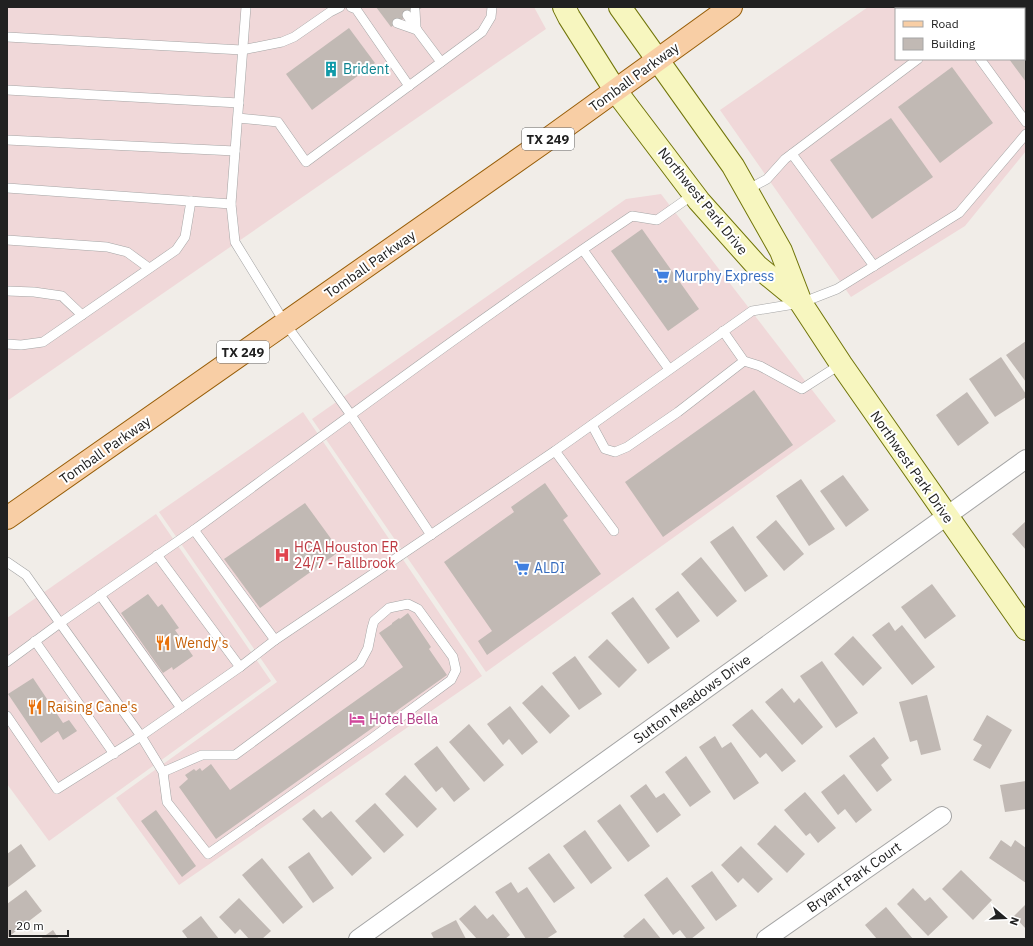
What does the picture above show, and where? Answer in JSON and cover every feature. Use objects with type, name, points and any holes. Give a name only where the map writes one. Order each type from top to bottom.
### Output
[{"type":"main road","name":"Tomball Parkway","points":[[7,518],[548,139],[731,7]]},
{"type":"street","name":"Northwest Park Drive","points":[[564,7],[615,90],[694,194],[757,266],[802,303]]},
{"type":"street","name":"Northwest Park Drive","points":[[620,7],[732,166],[781,251],[802,303],[841,364],[1026,629]]},
{"type":"street","name":"Sutton Meadows Drive","points":[[362,938],[946,516],[1026,460]]},
{"type":"street","name":"Bryant Park Court","points":[[766,939],[942,816]]},
{"type":"lane","points":[[246,7],[231,204],[235,242],[285,323],[351,415],[431,535]]},
{"type":"lane","points":[[7,38],[242,50],[282,42],[294,37],[330,12],[340,7]]},
{"type":"lane","points":[[351,7],[356,9],[409,86]]},
{"type":"lane","points":[[238,118],[278,122],[306,162],[482,32],[491,17],[492,7]]},
{"type":"lane","points":[[411,12],[417,30],[441,62]]},
{"type":"lane","points":[[397,23],[417,30]]},
{"type":"lane","points":[[746,190],[766,179],[785,159],[917,60]]},
{"type":"lane","points":[[981,60],[1026,122]]},
{"type":"lane","points":[[7,90],[239,103]]},
{"type":"lane","points":[[7,716],[57,789],[141,736],[240,667],[275,640],[555,451],[752,310],[802,303],[837,289],[959,213],[1026,134]]},
{"type":"lane","points":[[7,140],[235,151]]},
{"type":"lane","points":[[792,154],[874,266]]},
{"type":"lane","points":[[7,188],[231,204]]},
{"type":"lane","points":[[7,662],[60,623],[194,530],[523,290],[632,216],[657,220],[694,194]]},
{"type":"lane","points":[[7,344],[21,345],[43,342],[176,250],[185,237],[190,201]]},
{"type":"lane","points":[[7,240],[107,247],[127,252],[149,268]]},
{"type":"lane","points":[[583,250],[669,369]]},
{"type":"lane","points":[[7,291],[34,292],[62,296],[82,315]]},
{"type":"lane","points":[[723,331],[744,361],[760,366],[802,389],[841,364]]},
{"type":"lane","points":[[592,425],[605,449],[615,452],[628,447],[678,412],[744,361]]},
{"type":"lane","points":[[555,451],[614,531]]},
{"type":"lane","points":[[194,530],[275,640]]},
{"type":"lane","points":[[157,555],[240,667]]},
{"type":"lane","points":[[7,562],[26,575],[141,736],[163,772],[167,802],[208,854],[371,739],[451,680],[456,670],[454,657],[418,609],[408,604],[389,608],[374,621],[368,648],[360,663],[310,701],[235,755],[202,754],[163,772]]},
{"type":"lane","points":[[100,595],[181,708]]},
{"type":"lane","points":[[35,641],[114,754]]},
{"type":"shaded area","points":[[7,7],[534,7],[546,29],[7,401]]},
{"type":"shaded area","points":[[868,7],[1026,7],[1026,151],[965,226],[851,297],[720,110]]},
{"type":"shaded area","points":[[661,194],[836,421],[486,672],[312,419],[626,199]]},
{"type":"shaded area","points":[[303,412],[482,676],[179,885],[116,798],[277,682],[159,512]]},
{"type":"shaded area","points":[[156,514],[271,681],[49,841],[7,784],[7,618]]},
{"type":"building","points":[[376,7],[423,7],[420,9],[418,8],[391,27]]},
{"type":"building","points":[[1026,7],[1026,82],[1010,60],[1025,60]]},
{"type":"building","name":"Brident","points":[[349,28],[375,63],[312,110],[286,74]]},
{"type":"building","points":[[952,67],[993,123],[940,163],[898,107]]},
{"type":"building","points":[[891,118],[933,177],[872,219],[830,160]]},
{"type":"building","name":"Murphy Express","points":[[642,229],[699,309],[668,331],[611,251]]},
{"type":"building","points":[[1026,341],[1026,382],[1006,355]]},
{"type":"building","points":[[1001,357],[1026,394],[1026,397],[995,417],[969,379]]},
{"type":"building","points":[[754,390],[793,445],[663,537],[625,482]]},
{"type":"building","points":[[967,392],[989,423],[958,446],[936,415]]},
{"type":"building","points":[[843,475],[869,510],[846,527],[820,491]]},
{"type":"building","points":[[801,479],[835,529],[809,546],[776,496]]},
{"type":"building","name":"ALDI","points":[[545,483],[568,516],[563,520],[601,574],[487,655],[478,641],[492,631],[444,562],[514,512],[511,507]]},
{"type":"building","name":"HCA Houston ER 24/7 - Fallbrook","points":[[305,503],[340,551],[260,608],[224,559]]},
{"type":"building","points":[[776,520],[804,554],[784,571],[756,537]]},
{"type":"building","points":[[1026,521],[1026,550],[1012,534]]},
{"type":"building","points":[[733,526],[768,576],[745,592],[710,542]]},
{"type":"building","points":[[701,557],[737,601],[717,617],[681,574]]},
{"type":"building","points":[[932,584],[956,616],[925,639],[901,607]]},
{"type":"building","points":[[678,591],[700,621],[677,638],[655,609]]},
{"type":"building","name":"Wendy's","points":[[148,594],[158,607],[162,604],[179,628],[175,630],[193,656],[173,670],[172,667],[163,673],[121,613]]},
{"type":"building","points":[[633,597],[670,648],[648,664],[611,613]]},
{"type":"building","name":"Hotel Bella","points":[[408,613],[431,647],[429,649],[447,675],[216,839],[179,787],[188,779],[185,775],[194,769],[196,771],[200,768],[202,771],[211,764],[230,790],[403,667],[379,633]]},
{"type":"building","points":[[889,622],[895,631],[902,625],[935,667],[912,685],[872,635]]},
{"type":"building","points":[[853,636],[882,668],[863,686],[834,654]]},
{"type":"building","points":[[607,639],[637,670],[619,688],[588,657]]},
{"type":"building","points":[[575,656],[602,694],[579,710],[552,673]]},
{"type":"building","points":[[822,661],[858,713],[836,728],[800,676]]},
{"type":"building","name":"Raising Cane's","points":[[33,678],[63,723],[69,720],[77,731],[63,740],[58,731],[41,743],[8,694]]},
{"type":"building","points":[[542,685],[570,716],[550,734],[522,703]]},
{"type":"building","points":[[782,688],[794,703],[799,698],[823,727],[802,745],[765,702]]},
{"type":"building","points":[[927,695],[941,750],[921,755],[917,740],[910,742],[899,702]]},
{"type":"building","points":[[510,706],[538,742],[522,755],[509,739],[503,745],[487,724]]},
{"type":"building","points":[[752,709],[796,761],[782,772],[766,753],[760,758],[732,725]]},
{"type":"building","points":[[987,715],[1012,730],[990,769],[973,760],[982,745],[973,740]]},
{"type":"building","points":[[469,724],[504,765],[484,782],[449,742]]},
{"type":"building","points":[[715,736],[722,748],[731,742],[759,783],[734,800],[699,747]]},
{"type":"building","points":[[874,737],[889,758],[881,765],[892,780],[877,792],[849,756]]},
{"type":"building","points":[[437,746],[470,789],[454,802],[442,787],[436,792],[414,764]]},
{"type":"building","points":[[686,756],[711,792],[690,807],[665,772]]},
{"type":"building","points":[[844,774],[872,810],[856,823],[845,809],[838,815],[821,792]]},
{"type":"building","points":[[405,775],[437,809],[417,828],[385,794]]},
{"type":"building","points":[[1026,781],[1026,809],[1005,812],[1000,785]]},
{"type":"building","points":[[646,784],[656,798],[664,793],[681,815],[657,833],[630,796]]},
{"type":"building","points":[[805,792],[836,828],[818,843],[810,833],[806,836],[784,810]]},
{"type":"building","points":[[375,803],[404,835],[384,853],[355,821]]},
{"type":"building","points":[[620,804],[650,846],[628,862],[597,821]]},
{"type":"building","points":[[314,809],[322,818],[331,811],[372,858],[352,876],[302,819]]},
{"type":"building","points":[[156,810],[196,866],[182,877],[141,821]]},
{"type":"building","points":[[775,825],[805,854],[787,873],[757,844]]},
{"type":"building","points":[[585,830],[612,868],[591,884],[563,846]]},
{"type":"building","points":[[1001,840],[1011,847],[1015,840],[1026,848],[1026,883],[989,858]]},
{"type":"building","points":[[21,844],[36,866],[7,888],[7,854]]},
{"type":"building","points":[[741,846],[773,879],[758,893],[743,878],[738,883],[721,865]]},
{"type":"building","points":[[309,852],[334,888],[313,903],[288,867]]},
{"type":"building","points":[[549,853],[575,888],[554,903],[528,868]]},
{"type":"building","points":[[262,858],[303,907],[283,924],[242,875]]},
{"type":"building","points":[[961,870],[992,900],[973,920],[942,889]]},
{"type":"building","points":[[712,871],[737,906],[716,921],[691,886]]},
{"type":"building","points":[[667,877],[705,928],[691,939],[687,939],[680,930],[673,935],[644,895]]},
{"type":"building","points":[[511,882],[518,893],[527,887],[557,932],[546,939],[526,939],[495,892]]},
{"type":"building","points":[[913,888],[925,901],[930,897],[948,917],[928,936],[897,904]]},
{"type":"building","points":[[26,890],[42,911],[7,938],[7,904]]},
{"type":"building","points":[[239,898],[271,931],[262,939],[249,939],[240,929],[235,934],[219,917]]},
{"type":"building","points":[[1026,904],[1026,929],[1014,916]]},
{"type":"building","points":[[475,905],[487,919],[493,914],[510,935],[505,939],[477,939],[459,919]]},
{"type":"building","points":[[886,907],[913,939],[877,939],[865,925]]},
{"type":"building","points":[[201,916],[219,939],[188,939],[182,931]]},
{"type":"building","points":[[644,918],[661,939],[626,939],[623,936]]},
{"type":"building","points":[[456,920],[466,939],[434,939],[431,933]]},
{"type":"building","points":[[53,930],[59,939],[40,939]]},
{"type":"place","name":"Brident","points":[[331,69]]},
{"type":"place","name":"Murphy Express","points":[[662,276]]},
{"type":"place","name":"HCA Houston ER 24/7 - Fallbrook","points":[[282,555]]},
{"type":"place","name":"ALDI","points":[[522,568]]},
{"type":"place","name":"Wendy's","points":[[163,643]]},
{"type":"place","name":"Raising Cane's","points":[[35,707]]},
{"type":"place","name":"Hotel Bella","points":[[357,719]]}]
